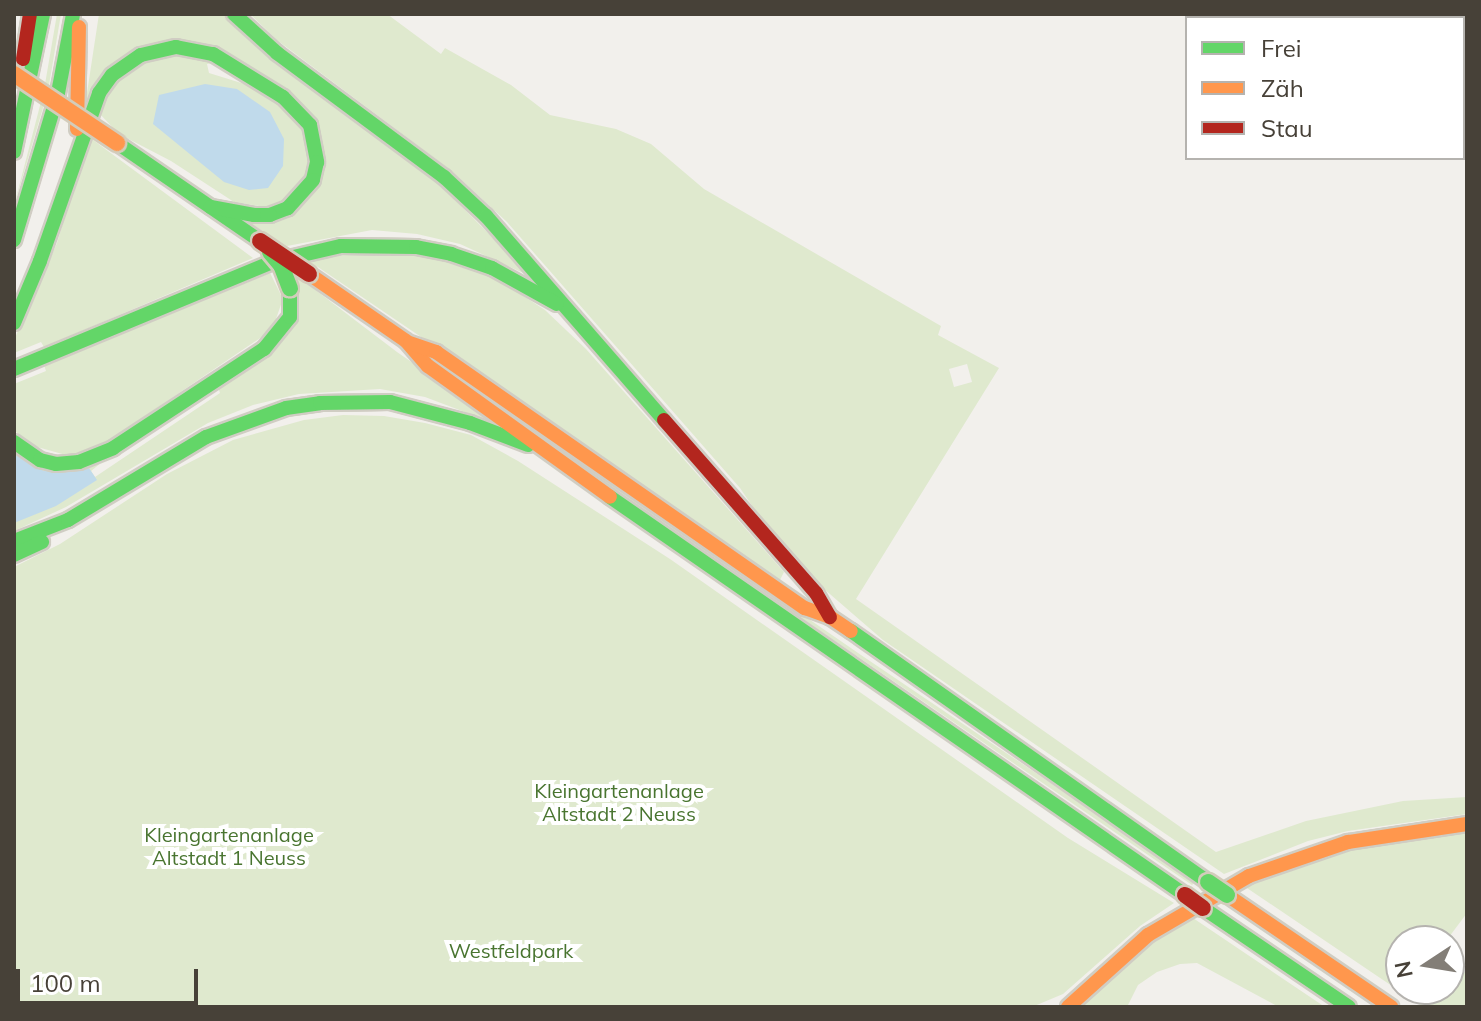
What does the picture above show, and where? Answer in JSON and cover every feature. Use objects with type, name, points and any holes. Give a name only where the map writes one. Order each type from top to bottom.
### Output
[{"type":"main road","points":[[14,101],[30,14]]},
{"type":"main road","points":[[14,152],[43,14]]},
{"type":"main road","points":[[74,159],[78,95],[75,14]]},
{"type":"main road","points":[[14,240],[40,162],[75,14]]},
{"type":"main road","points":[[234,14],[290,63],[444,177],[521,253],[563,308],[816,593],[830,617]]},
{"type":"main road","points":[[14,323],[40,261],[99,93],[126,64],[141,55],[176,47],[213,54],[240,68],[298,109],[310,125],[317,162],[313,180],[288,208],[270,215],[254,215],[211,207]]},
{"type":"main road","points":[[14,74],[406,341],[428,366],[497,413],[542,450],[1349,1007]]},
{"type":"main road","points":[[14,442],[40,460],[56,464],[79,462],[113,448],[264,349],[290,317],[290,288],[281,265],[260,241]]},
{"type":"main road","points":[[14,369],[272,262],[341,246],[416,247],[451,254],[492,268],[563,308]]},
{"type":"main road","points":[[406,341],[436,352],[805,608],[830,617],[1391,1007]]},
{"type":"main road","points":[[14,541],[68,520],[206,437],[253,418],[309,405],[357,401],[421,408],[542,450]]},
{"type":"main road","points":[[14,555],[53,536],[68,520]]},
{"type":"main road","points":[[1068,1007],[1148,935],[1249,876],[1348,842],[1467,824]]},
{"type":"green space","points":[[57,14],[61,14],[48,91],[14,206],[44,90]]},
{"type":"green space","points":[[99,14],[224,14],[261,51],[439,184],[532,277],[460,244],[417,234],[372,230],[287,246],[239,216],[278,218],[323,151],[255,72],[162,45],[85,106]]},
{"type":"green space","points":[[250,14],[387,14],[441,54],[445,48],[511,85],[550,115],[616,129],[651,144],[704,189],[941,326],[938,335],[999,368],[856,599],[1216,852],[1306,821],[1403,801],[1467,797],[1467,814],[1348,831],[1308,841],[1224,874],[883,640],[816,582],[772,535],[740,488],[507,222],[453,172],[277,40]],"holes":[[[967,364],[972,382],[954,387],[949,369]]]},
{"type":"green space","points":[[172,55],[215,63],[207,64],[209,73],[251,86],[271,98],[301,125],[309,163],[305,177],[283,201],[266,207],[234,202],[171,161],[119,134],[97,111],[124,74],[138,65]]},
{"type":"green space","points":[[89,137],[253,258],[44,347],[41,342],[14,353],[14,340],[57,243]]},
{"type":"green space","points":[[361,252],[409,254],[451,262],[497,279],[545,310],[586,349],[784,572],[780,580],[309,261]]},
{"type":"green space","points":[[270,273],[283,299],[272,330],[111,439],[86,451],[66,455],[30,445],[14,430],[14,384],[46,371],[44,365]]},
{"type":"green space","points":[[293,273],[397,352],[507,428],[425,397],[380,389],[299,394],[253,405],[208,423],[66,507],[14,531],[14,451],[24,459],[112,454],[91,471],[95,477],[220,393],[218,387],[286,336]]},
{"type":"green space","points":[[435,361],[861,655],[1196,881],[1192,885],[681,536],[435,364]]},
{"type":"green space","points":[[343,415],[384,416],[471,435],[518,461],[670,559],[1068,838],[1174,903],[1140,926],[1063,994],[1032,1007],[14,1007],[14,567],[60,544],[167,474],[233,440],[304,420]]},
{"type":"green space","points":[[1467,829],[1467,913],[1458,925],[1385,925],[1385,981],[1244,886],[1308,858],[1389,839]]},
{"type":"green space","points":[[1190,916],[1325,1007],[1279,1007],[1197,963],[1180,964],[1157,972],[1138,985],[1127,1007],[1077,1007],[1152,940]]},
{"type":"green space","points":[[1465,973],[1467,974],[1467,1007],[1420,1005],[1465,1005]]},
{"type":"water","points":[[205,84],[237,89],[270,112],[284,139],[283,166],[268,188],[249,190],[224,182],[153,124],[159,95]]},
{"type":"water","points":[[14,454],[44,471],[71,472],[89,468],[97,480],[56,506],[14,523]]},
{"type":"railway","points":[[1285,14],[1296,16]]},
{"type":"railway","points":[[1325,14],[1336,16]]},
{"type":"traffic: fast","points":[[14,152],[43,14]]},
{"type":"traffic: fast","points":[[14,240],[58,93],[73,14]]},
{"type":"traffic: fast","points":[[234,14],[277,53],[444,177],[486,216],[664,420]]},
{"type":"traffic: fast","points":[[14,323],[40,261],[99,93],[112,75],[141,55],[176,47],[213,54],[283,97],[310,125],[317,162],[313,180],[288,208],[270,215],[254,215],[211,207]]},
{"type":"traffic: fast","points":[[117,143],[260,241]]},
{"type":"traffic: fast","points":[[14,369],[272,262],[341,246],[416,247],[451,254],[492,268],[557,304]]},
{"type":"traffic: fast","points":[[270,252],[281,265],[290,288]]},
{"type":"traffic: fast","points":[[14,442],[40,460],[56,464],[79,462],[113,448],[264,349],[290,317],[290,288]]},
{"type":"traffic: fast","points":[[14,541],[68,520],[206,437],[286,408],[320,403],[390,402],[470,423],[528,445]]},
{"type":"traffic: fast","points":[[610,497],[1185,895]]},
{"type":"traffic: fast","points":[[14,555],[42,542]]},
{"type":"traffic: fast","points":[[851,631],[1208,882]]},
{"type":"traffic: fast","points":[[1208,882],[1227,895]]},
{"type":"traffic: fast","points":[[1203,908],[1349,1007]]},
{"type":"traffic: slow","points":[[77,129],[79,27]]},
{"type":"traffic: slow","points":[[14,74],[117,143]]},
{"type":"traffic: slow","points":[[309,274],[406,341],[428,366],[610,497]]},
{"type":"traffic: slow","points":[[410,343],[436,352],[805,608],[830,617],[851,631]]},
{"type":"traffic: slow","points":[[1068,1007],[1148,935],[1249,876],[1348,842],[1467,824]]},
{"type":"traffic: slow","points":[[1227,895],[1391,1007]]},
{"type":"traffic: jam","points":[[23,59],[30,14]]},
{"type":"traffic: jam","points":[[260,241],[309,274]]},
{"type":"traffic: jam","points":[[664,420],[816,593],[830,617]]},
{"type":"traffic: jam","points":[[1185,895],[1203,908]]},
{"type":"park label","name":"Kleingartenanlage Altstadt 2 Neuss","points":[[619,802]]},
{"type":"park label","name":"Kleingartenanlage Altstadt 1 Neuss","points":[[229,846]]},
{"type":"park label","name":"Westfeldpark","points":[[511,950]]}]
